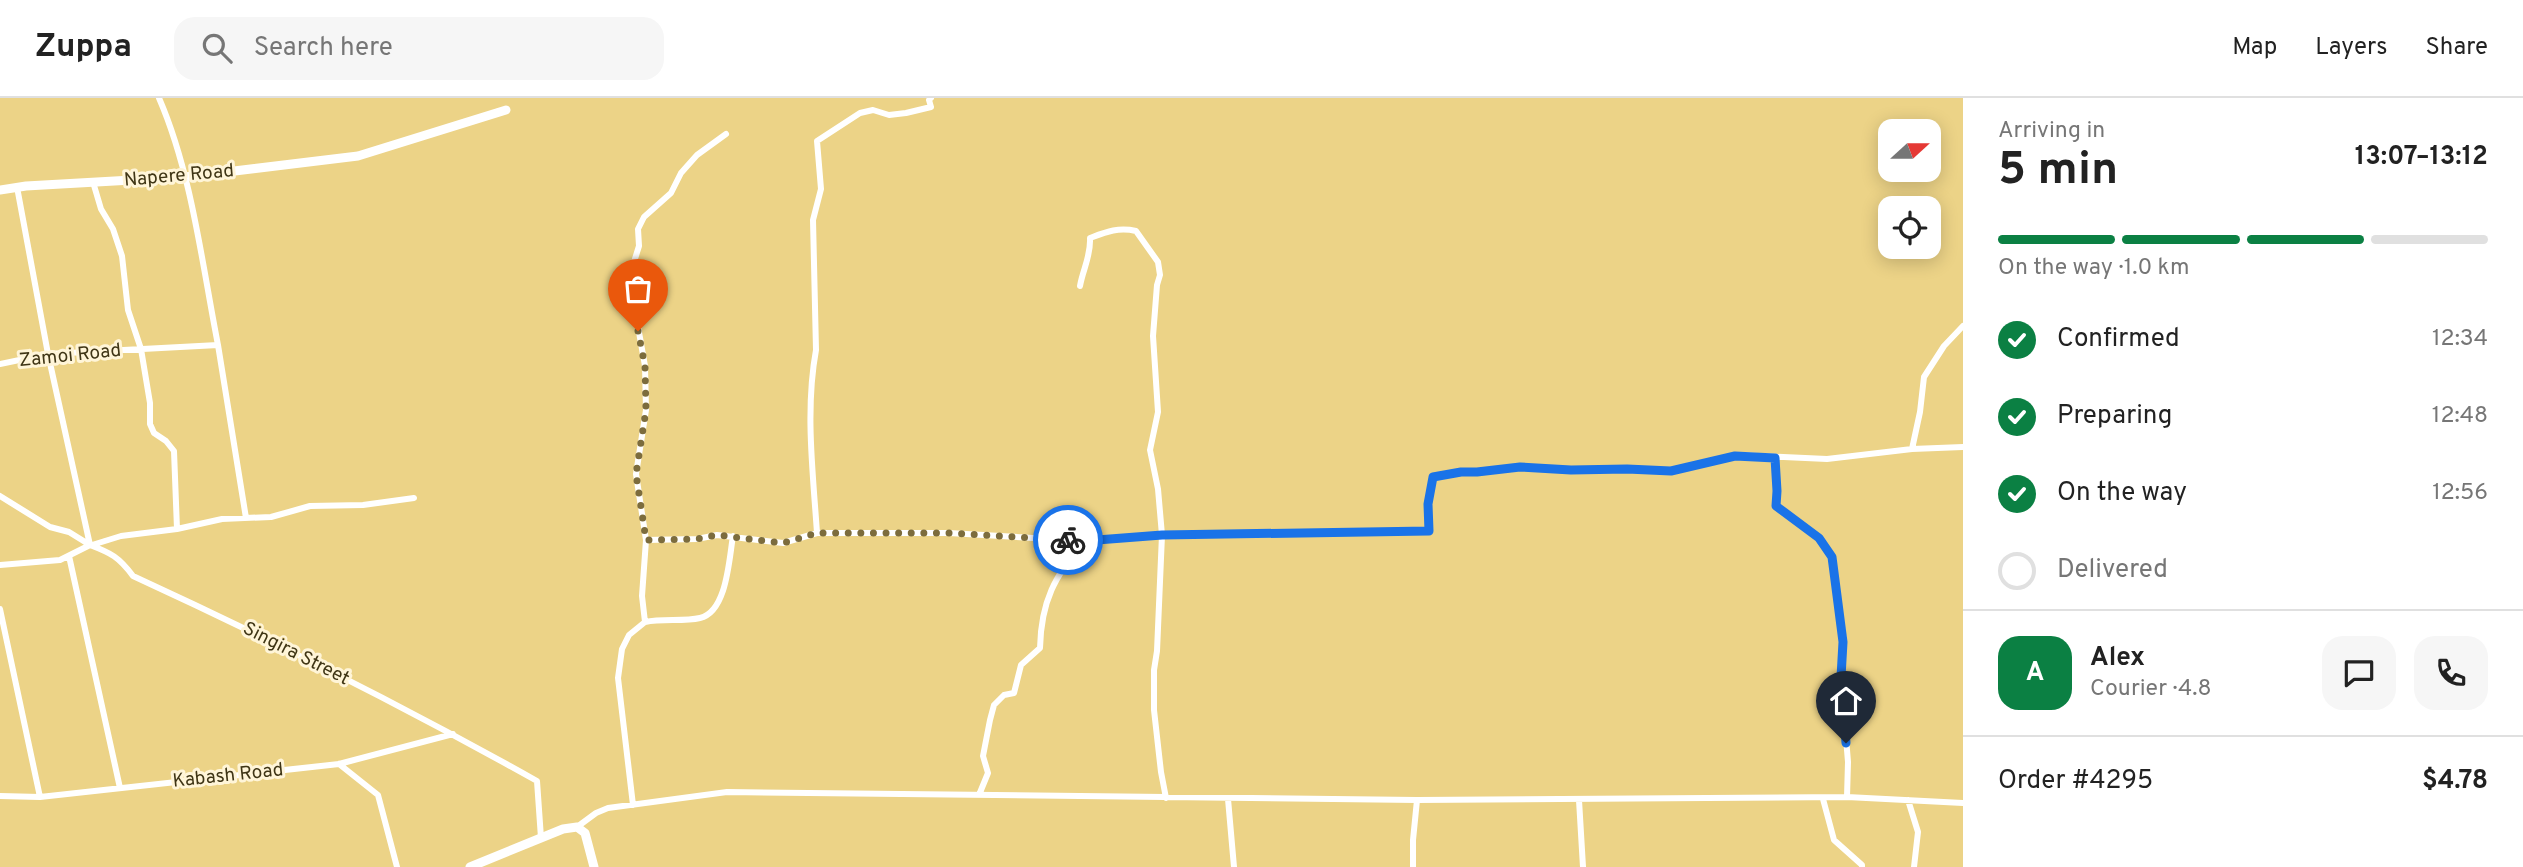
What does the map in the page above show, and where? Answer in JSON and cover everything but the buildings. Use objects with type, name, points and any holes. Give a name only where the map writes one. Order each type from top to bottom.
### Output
[{"type":"street","points":[[159,98],[185,177],[218,345],[246,518]]},
{"type":"street","points":[[817,533],[810,436],[816,350],[813,220],[821,189],[817,141],[860,113],[873,110],[889,115],[906,113],[931,107],[931,98]]},
{"type":"street","name":"Napere Road","points":[[0,190],[185,177],[358,156],[506,110]]},
{"type":"street","points":[[645,622],[642,608],[646,540],[636,474],[646,410],[645,366],[634,304],[634,262],[639,246],[638,229],[644,217],[671,193],[681,173],[697,155],[726,134]]},
{"type":"street","points":[[93,182],[101,209],[113,229],[122,256],[128,310],[141,349],[150,403],[150,424],[154,432],[174,451],[177,529]]},
{"type":"street","points":[[17,187],[48,355],[90,545]]},
{"type":"street","points":[[1080,286],[1082,273],[1089,261],[1090,238],[1113,229],[1136,231],[1158,262],[1160,275],[1153,336],[1158,412],[1150,450],[1158,489],[1162,535],[1154,696],[1166,798]]},
{"type":"street","points":[[1912,449],[1924,377],[1944,346],[1963,326]]},
{"type":"street","name":"Zamoi Road","points":[[0,364],[48,355],[218,345]]},
{"type":"street","points":[[646,540],[697,539],[717,535],[783,543],[817,533],[949,533],[1084,541],[1162,535],[1429,531],[1428,504],[1433,477],[1461,472],[1520,467],[1671,471],[1735,456],[1827,459],[1912,449],[1963,447]]},
{"type":"street","points":[[1775,458],[1776,506],[1819,538],[1832,557],[1843,642],[1841,677],[1848,762],[1847,797]]},
{"type":"street","name":"Singira Street","points":[[0,496],[50,527],[69,532],[111,554],[122,561],[132,576],[242,626],[453,734],[537,781],[541,838]]},
{"type":"street","points":[[0,565],[60,560],[90,545],[121,536],[177,529],[222,519],[271,517],[310,506],[363,505],[414,498]]},
{"type":"street","points":[[633,805],[618,678],[622,649],[629,635],[645,622],[701,618],[715,610],[724,588],[733,536]]},
{"type":"street","points":[[979,795],[988,773],[983,756],[994,705],[1004,695],[1014,693],[1021,665],[1040,648],[1042,615],[1051,590],[1061,568],[1084,541]]},
{"type":"street","points":[[69,556],[120,788]]},
{"type":"street","points":[[0,609],[40,797]]},
{"type":"street","name":"Kabash Road","points":[[0,796],[40,797],[339,764],[453,734]]},
{"type":"street","points":[[339,764],[378,795],[397,867]]},
{"type":"street","points":[[470,867],[541,838],[577,827],[608,808],[727,792],[1417,800],[1847,797],[1963,803]]},
{"type":"street","points":[[1228,799],[1234,867]]},
{"type":"street","points":[[1824,799],[1834,840],[1862,864],[1861,867]]},
{"type":"street","points":[[1412,867],[1417,800]]},
{"type":"street","points":[[1579,800],[1583,867]]},
{"type":"street","points":[[1908,800],[1917,832],[1914,867]]},
{"type":"street","points":[[577,827],[584,833],[594,867]]},
{"type":"way so far","points":[[638,331],[645,366],[646,410],[636,474],[646,540],[697,539],[717,535],[783,543],[817,533],[949,533],[1068,540]]},
{"type":"route","points":[[1068,540],[1162,535],[1429,531],[1428,504],[1433,477],[1520,467],[1671,471],[1735,456],[1775,458],[1776,506],[1819,538],[1832,557],[1839,592],[1843,642],[1841,677],[1846,743]]}]
